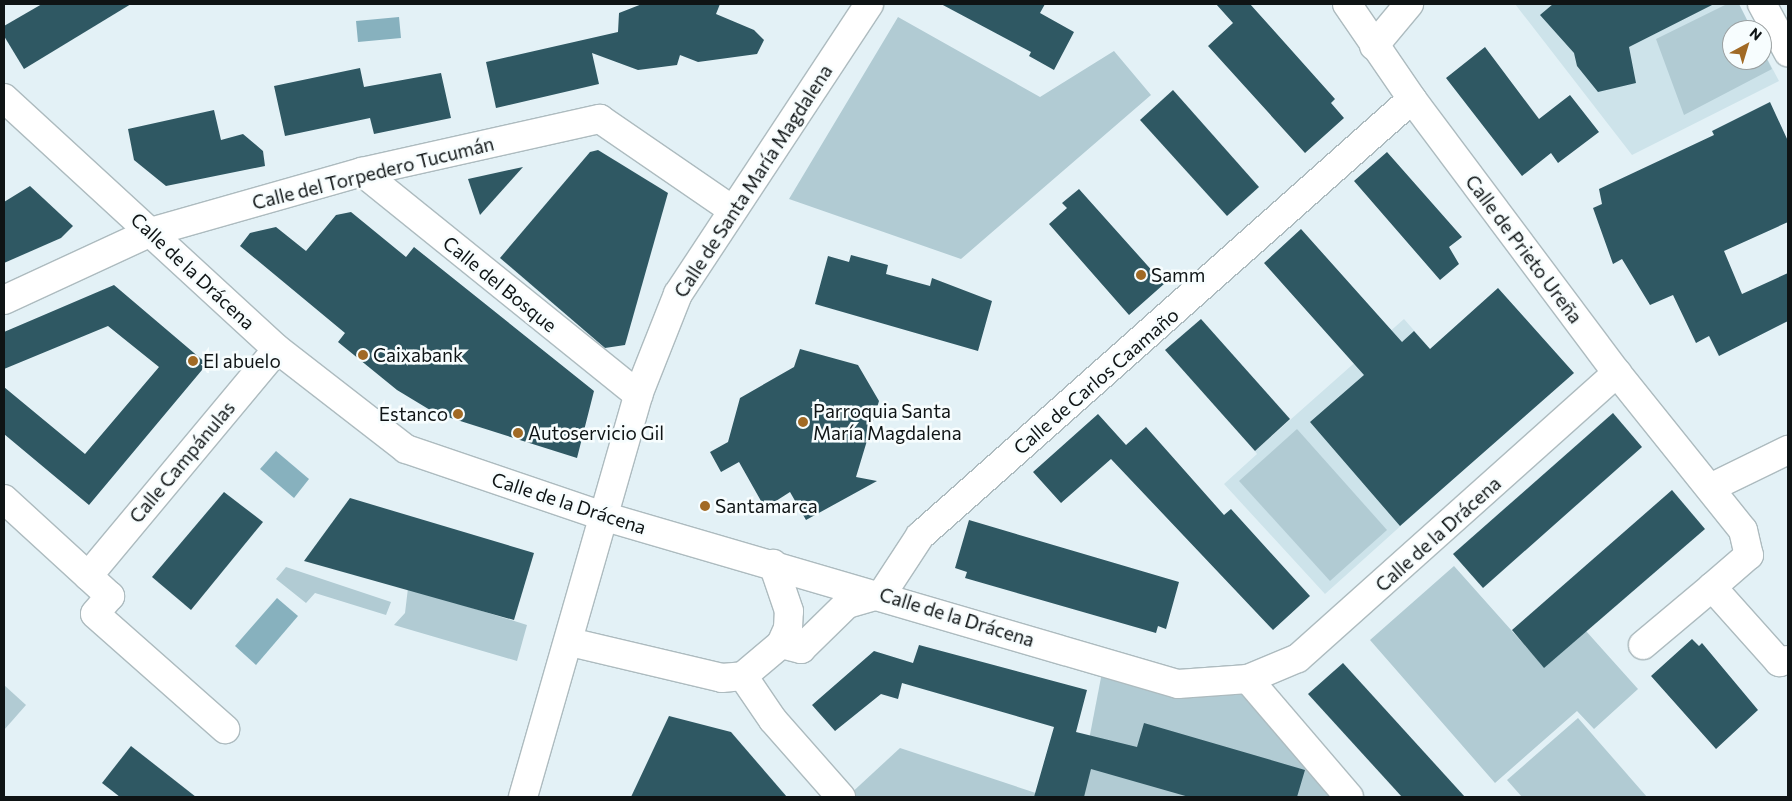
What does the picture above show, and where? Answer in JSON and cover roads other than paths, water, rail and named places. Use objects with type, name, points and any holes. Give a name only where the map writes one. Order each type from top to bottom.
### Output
[{"type":"street","name":"Calle de Santa María Magdalena","points":[[523,797],[606,517],[638,395],[678,294],[731,208],[869,4]]},
{"type":"street","name":"Calle de Prieto Ureña","points":[[1347,4],[1412,99],[1617,373],[1743,530],[1749,555],[1643,645]]},
{"type":"street","points":[[1374,46],[1409,4]]},
{"type":"street","points":[[1762,4],[1788,52]]},
{"type":"street","name":"Calle de la Drácena","points":[[4,98],[276,349],[406,449],[606,517],[882,594],[1178,684],[1248,679],[1298,658],[1617,373]]},
{"type":"street","name":"Calle de Carlos Caamaño","points":[[882,594],[920,536],[1412,99]]},
{"type":"street","name":"Calle del Torpedero Tucumán","points":[[4,300],[151,232],[362,172],[600,119],[731,208]]},
{"type":"street","name":"Calle del Bosque","points":[[362,172],[638,395]]},
{"type":"street","name":"Calle Campánulas","points":[[88,576],[276,349]]},
{"type":"street","points":[[1710,488],[1788,450]]},
{"type":"street","points":[[4,499],[110,596],[95,614],[225,729]]},
{"type":"street","points":[[570,642],[722,678],[743,676],[781,644],[789,610],[773,564]]},
{"type":"street","points":[[1712,587],[1779,662],[1788,660]]},
{"type":"street","points":[[781,644],[800,650],[847,604],[882,594]]},
{"type":"street","points":[[743,676],[773,720],[841,797]]},
{"type":"street","points":[[1248,679],[1349,797]]},
{"type":"place","name":"Samm","points":[[1141,275]]},
{"type":"place","name":"Caixabank","points":[[363,355]]},
{"type":"place","name":"El abuelo","points":[[193,361]]},
{"type":"place","name":"Estanco","points":[[458,414]]},
{"type":"place","name":"Parroquia Santa María Magdalena","points":[[803,422]]},
{"type":"place","name":"Autoservicio Gil","points":[[518,433]]},
{"type":"place","name":"Santamarca","points":[[705,506]]}]
